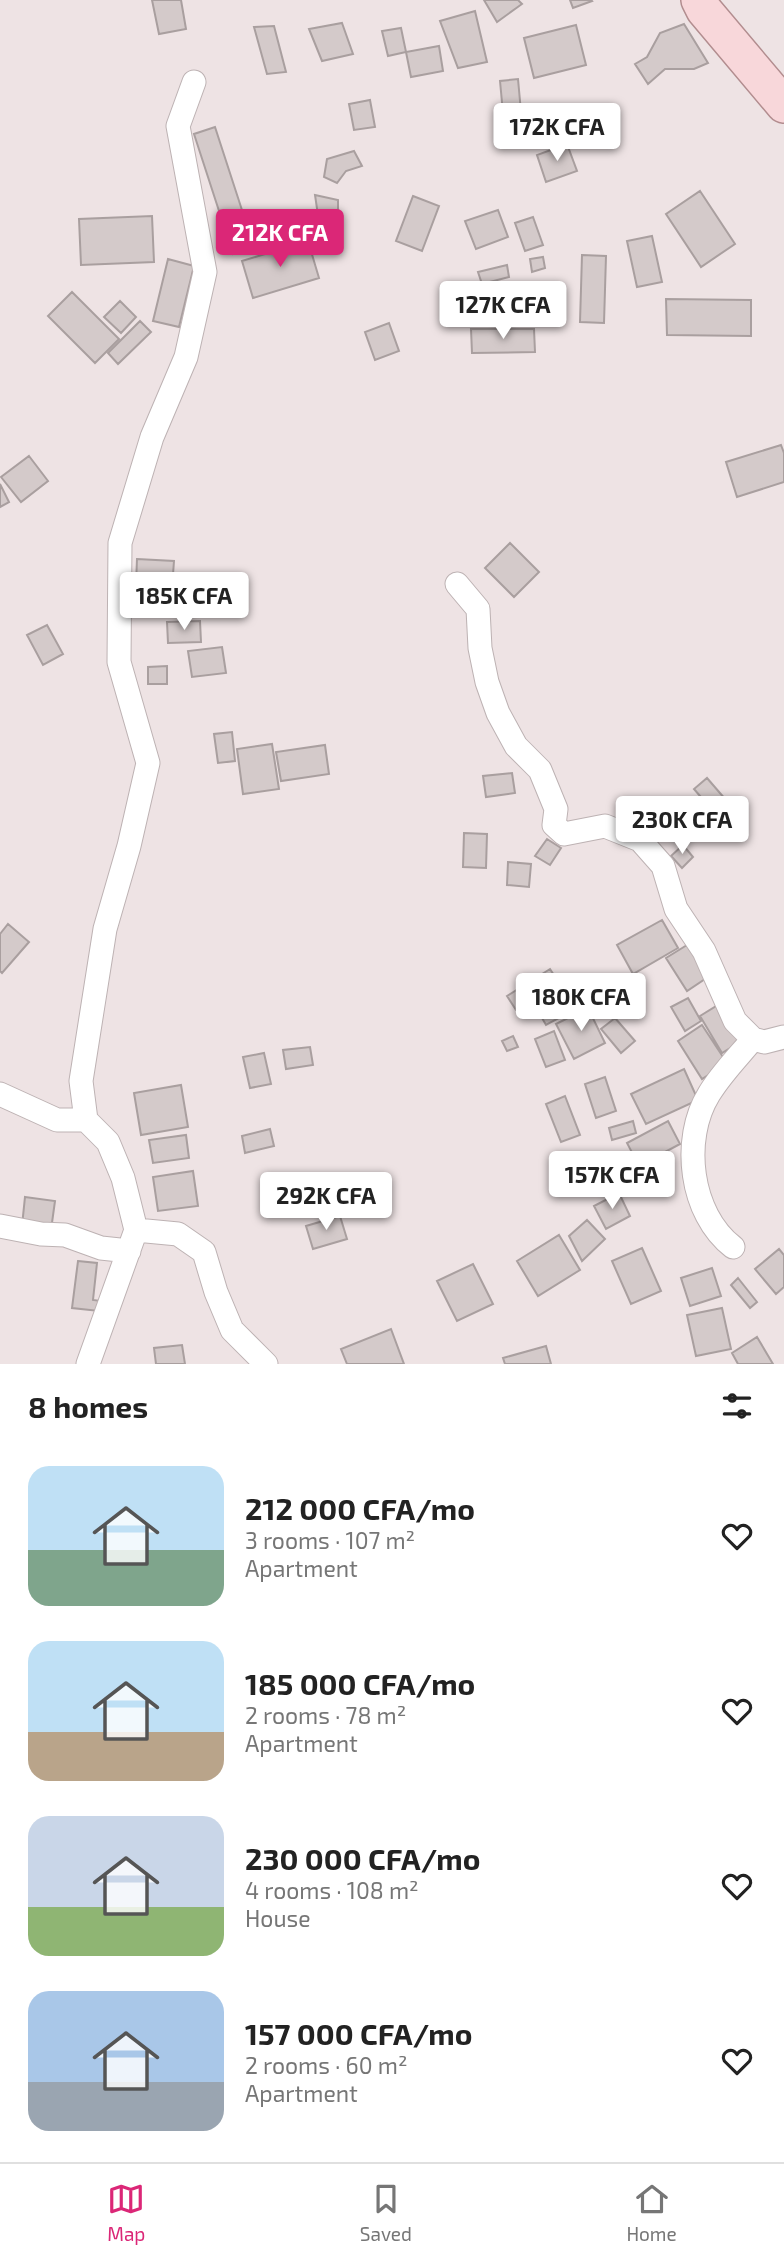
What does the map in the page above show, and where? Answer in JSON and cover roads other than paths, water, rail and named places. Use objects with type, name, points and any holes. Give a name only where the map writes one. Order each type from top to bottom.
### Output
[{"type":"main road","points":[[699,0],[704,10],[784,105]]},
{"type":"street","points":[[88,1364],[132,1240],[122,1178],[108,1142],[86,1120],[81,1081],[105,929],[130,846],[148,763],[119,662],[120,543],[152,437],[186,358],[205,272],[178,126],[194,82]]},
{"type":"street","points":[[457,584],[478,609],[480,648],[487,682],[498,713],[516,746],[540,770],[556,809],[554,825],[564,834],[605,826],[640,840],[663,866],[676,909],[704,951],[735,1021],[753,1039],[764,1042],[784,1037]]},
{"type":"street","points":[[733,1247],[710,1221],[700,1197],[692,1149],[708,1095],[753,1039]]},
{"type":"street","points":[[0,1094],[57,1120],[86,1120]]},
{"type":"street","points":[[0,1226],[41,1234],[65,1235],[101,1248],[132,1240],[178,1234],[204,1252],[216,1292],[232,1330],[266,1364]]}]
